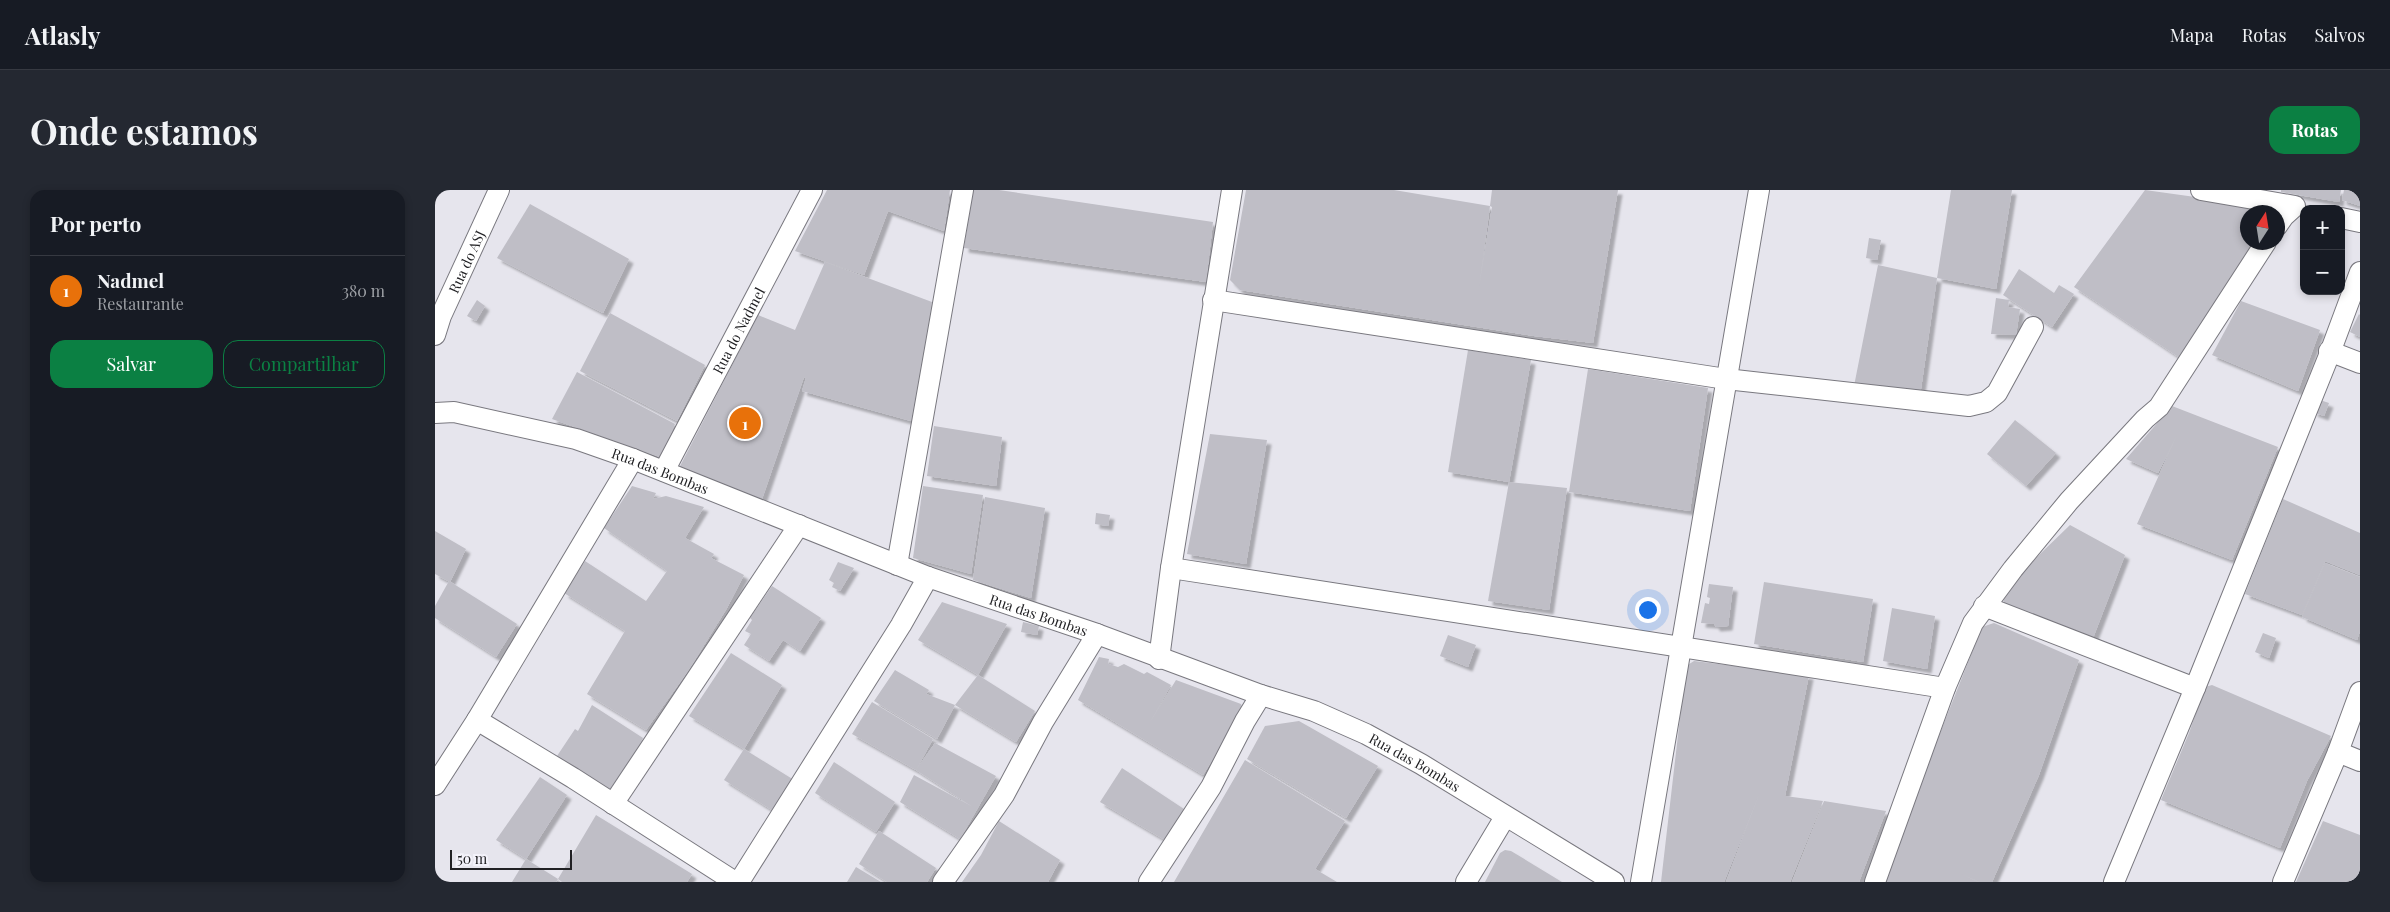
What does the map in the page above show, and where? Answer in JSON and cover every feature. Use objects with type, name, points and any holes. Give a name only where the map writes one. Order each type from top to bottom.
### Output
[{"type":"street","name":"Rua do ASJ","points":[[435,335],[444,309],[499,190]]},
{"type":"street","name":"Rua do Nadmel","points":[[664,471],[812,190]]},
{"type":"street","points":[[897,565],[963,190]]},
{"type":"street","points":[[1159,659],[1171,568],[1232,190]]},
{"type":"street","points":[[1641,882],[1682,648],[1725,378],[1759,190]]},
{"type":"street","points":[[2201,190],[2300,207]]},
{"type":"street","points":[[2285,215],[2300,208]]},
{"type":"street","points":[[2345,219],[2360,222]]},
{"type":"street","points":[[1875,882],[1945,688],[1973,623],[1984,606],[2069,501],[2145,419],[2159,407],[2261,250]]},
{"type":"street","points":[[2114,882],[2195,688],[2328,358],[2329,351],[2360,272]]},
{"type":"street","points":[[1213,300],[1725,378],[1969,406],[1986,402],[1997,393],[2033,327]]},
{"type":"street","points":[[2329,351],[2360,364]]},
{"type":"street","name":"Rua das Bombas","points":[[435,412],[454,412],[576,439],[664,471],[928,577],[1097,634],[1159,659],[1261,695],[1314,711],[1366,734],[1421,764],[1614,882]]},
{"type":"street","points":[[435,785],[477,720],[633,459]]},
{"type":"street","points":[[613,804],[799,524]]},
{"type":"street","points":[[1171,568],[1945,688]]},
{"type":"street","points":[[739,882],[901,625],[928,577]]},
{"type":"street","points":[[1984,606],[2195,688]]},
{"type":"street","points":[[943,882],[1004,795],[1043,722],[1097,634]]},
{"type":"street","points":[[2283,882],[2338,752],[2360,692]]},
{"type":"street","points":[[1149,882],[1211,787],[1245,721],[1261,695]]},
{"type":"street","points":[[477,720],[735,882]]},
{"type":"street","points":[[2338,752],[2360,761]]},
{"type":"street","points":[[1466,882],[1505,817]]},
{"type":"building","points":[[827,190],[950,190],[944,231],[888,211],[864,275],[795,251]]},
{"type":"building","points":[[973,190],[999,190],[1213,222],[1206,282],[964,248]]},
{"type":"building","points":[[1246,190],[1394,190],[1490,206],[1492,190],[1618,190],[1593,343],[1534,336],[1240,290],[1230,280]],"holes":[[[1490,206],[1492,207],[1479,287]]]},
{"type":"building","points":[[1951,190],[2012,190],[1996,289],[1937,278]]},
{"type":"building","points":[[2145,190],[2253,205],[2240,205],[2240,250],[2249,250],[2180,358],[2074,287]]},
{"type":"building","points":[[2281,190],[2341,190],[2339,202],[2281,192]]},
{"type":"building","points":[[2344,190],[2360,190],[2360,206],[2342,200]]},
{"type":"building","points":[[530,204],[629,259],[603,313],[497,258]]},
{"type":"building","points":[[1869,238],[1881,240],[1877,260],[1866,258]]},
{"type":"building","points":[[825,262],[932,302],[911,421],[802,391],[806,378],[804,377],[761,502],[678,470],[758,315],[795,330]]},
{"type":"building","points":[[1878,265],[1937,278],[1920,396],[1888,392],[1884,386],[1880,390],[1854,386]]},
{"type":"building","points":[[2019,269],[2054,293],[2059,285],[2074,294],[2052,327],[2003,295]]},
{"type":"building","points":[[1996,298],[2009,300],[2008,307],[2020,309],[2016,335],[1991,334]]},
{"type":"building","points":[[477,300],[485,306],[476,321],[467,316]]},
{"type":"building","points":[[2241,301],[2320,330],[2298,391],[2212,355]]},
{"type":"building","points":[[610,313],[705,365],[677,421],[580,371]]},
{"type":"building","points":[[2360,315],[2360,337],[2350,332]]},
{"type":"building","points":[[1468,350],[1531,360],[1509,482],[1448,472]]},
{"type":"building","points":[[1588,369],[1708,388],[1690,511],[1569,492]]},
{"type":"building","points":[[577,372],[675,424],[660,457],[552,419]]},
{"type":"building","points":[[2317,399],[2329,403],[2324,416],[2313,412]]},
{"type":"building","points":[[2172,406],[2278,447],[2232,560],[2137,524],[2177,435],[2158,473],[2126,459]]},
{"type":"building","points":[[2015,420],[2056,453],[2026,486],[1987,454]]},
{"type":"building","points":[[934,426],[1002,437],[996,486],[927,476]]},
{"type":"building","points":[[1210,434],[1267,440],[1246,564],[1187,554]]},
{"type":"building","points":[[1509,482],[1567,488],[1549,610],[1488,601]]},
{"type":"building","points":[[632,486],[656,493],[653,499],[666,496],[704,507],[685,538],[714,554],[711,558],[744,575],[727,608],[688,671],[646,730],[587,694],[625,631],[564,593],[585,561],[646,601],[667,571],[604,528]]},
{"type":"building","points":[[923,486],[983,495],[971,574],[913,558]]},
{"type":"building","points":[[985,497],[1045,508],[1031,598],[973,580]]},
{"type":"building","points":[[2283,499],[2360,533],[2360,575],[2325,561],[2302,615],[2245,594]]},
{"type":"building","points":[[1096,513],[1110,515],[1108,526],[1095,524]]},
{"type":"building","points":[[2070,525],[2125,555],[2093,638],[2004,603],[2002,591]]},
{"type":"building","points":[[435,531],[466,549],[450,582],[435,574]]},
{"type":"building","points":[[838,562],[854,568],[840,591],[832,587],[834,583],[829,580]]},
{"type":"building","points":[[2325,563],[2360,577],[2360,631],[2357,640],[2302,617]]},
{"type":"building","points":[[449,581],[517,624],[496,657],[435,618],[435,606]]},
{"type":"building","points":[[1764,582],[1873,599],[1863,662],[1754,644]]},
{"type":"building","points":[[1709,584],[1733,587],[1728,626],[1716,627],[1714,624],[1701,623],[1705,603],[1709,604],[1710,598],[1707,597]]},
{"type":"building","points":[[772,586],[821,618],[800,651],[783,640],[769,661],[744,645],[751,634],[745,631],[752,620],[750,618]]},
{"type":"building","points":[[942,602],[1007,624],[978,675],[918,640]]},
{"type":"building","points":[[1892,608],[1935,616],[1927,669],[1883,661]]},
{"type":"building","points":[[1023,622],[1039,626],[1037,635],[1021,632]]},
{"type":"building","points":[[1994,623],[2079,660],[2039,775],[1992,882],[1980,882],[1961,874],[1978,882],[1881,882],[1982,627]]},
{"type":"building","points":[[2263,633],[2276,638],[2269,658],[2255,652]]},
{"type":"building","points":[[1448,635],[1476,645],[1468,667],[1440,656]]},
{"type":"building","points":[[731,653],[782,685],[744,749],[689,716]]},
{"type":"building","points":[[1099,657],[1109,659],[1108,664],[1118,667],[1124,664],[1144,674],[1147,672],[1171,685],[1149,724],[1176,680],[1241,704],[1243,710],[1203,775],[1078,700]]},
{"type":"building","points":[[1694,661],[1809,675],[1785,796],[1823,801],[1790,882],[1726,882],[1760,792],[1724,882],[1661,882],[1686,666]]},
{"type":"building","points":[[895,670],[929,690],[926,694],[955,705],[937,739],[874,701]]},
{"type":"building","points":[[978,675],[1035,711],[1016,742],[955,705]]},
{"type":"building","points":[[2212,685],[2331,736],[2307,781],[2280,848],[2161,800],[2189,733],[2205,687]]},
{"type":"building","points":[[872,702],[933,739],[916,770],[852,734]]},
{"type":"building","points":[[592,705],[643,738],[614,792],[607,795],[555,759],[575,729],[578,731]]},
{"type":"building","points":[[1299,721],[1378,766],[1346,818],[1247,759],[1265,726]]},
{"type":"building","points":[[935,743],[996,776],[960,839],[900,802],[914,775],[973,807],[916,770]]},
{"type":"building","points":[[744,749],[794,780],[775,812],[724,780]]},
{"type":"building","points":[[1245,760],[1345,821],[1315,869],[1337,882],[1174,882]]},
{"type":"building","points":[[834,762],[895,802],[876,832],[815,793]]},
{"type":"building","points":[[1122,768],[1184,809],[1165,840],[1100,802]]},
{"type":"building","points":[[540,777],[567,795],[526,859],[496,840]]},
{"type":"building","points":[[1824,801],[1886,811],[1859,882],[1792,882]]},
{"type":"building","points":[[596,815],[692,874],[687,882],[562,882],[558,879]]},
{"type":"building","points":[[999,821],[1060,860],[1048,882],[962,882],[981,855]]},
{"type":"building","points":[[2323,821],[2360,835],[2360,882],[2296,882]]},
{"type":"building","points":[[879,831],[936,868],[927,882],[887,882],[859,864]]},
{"type":"building","points":[[1505,850],[1511,851],[1562,882],[1485,882],[1500,853]]},
{"type":"building","points":[[526,859],[558,879],[556,882],[512,882]]},
{"type":"building","points":[[856,867],[881,882],[847,882]]},
{"type":"place","name":"Nadmel","points":[[745,423]]}]
